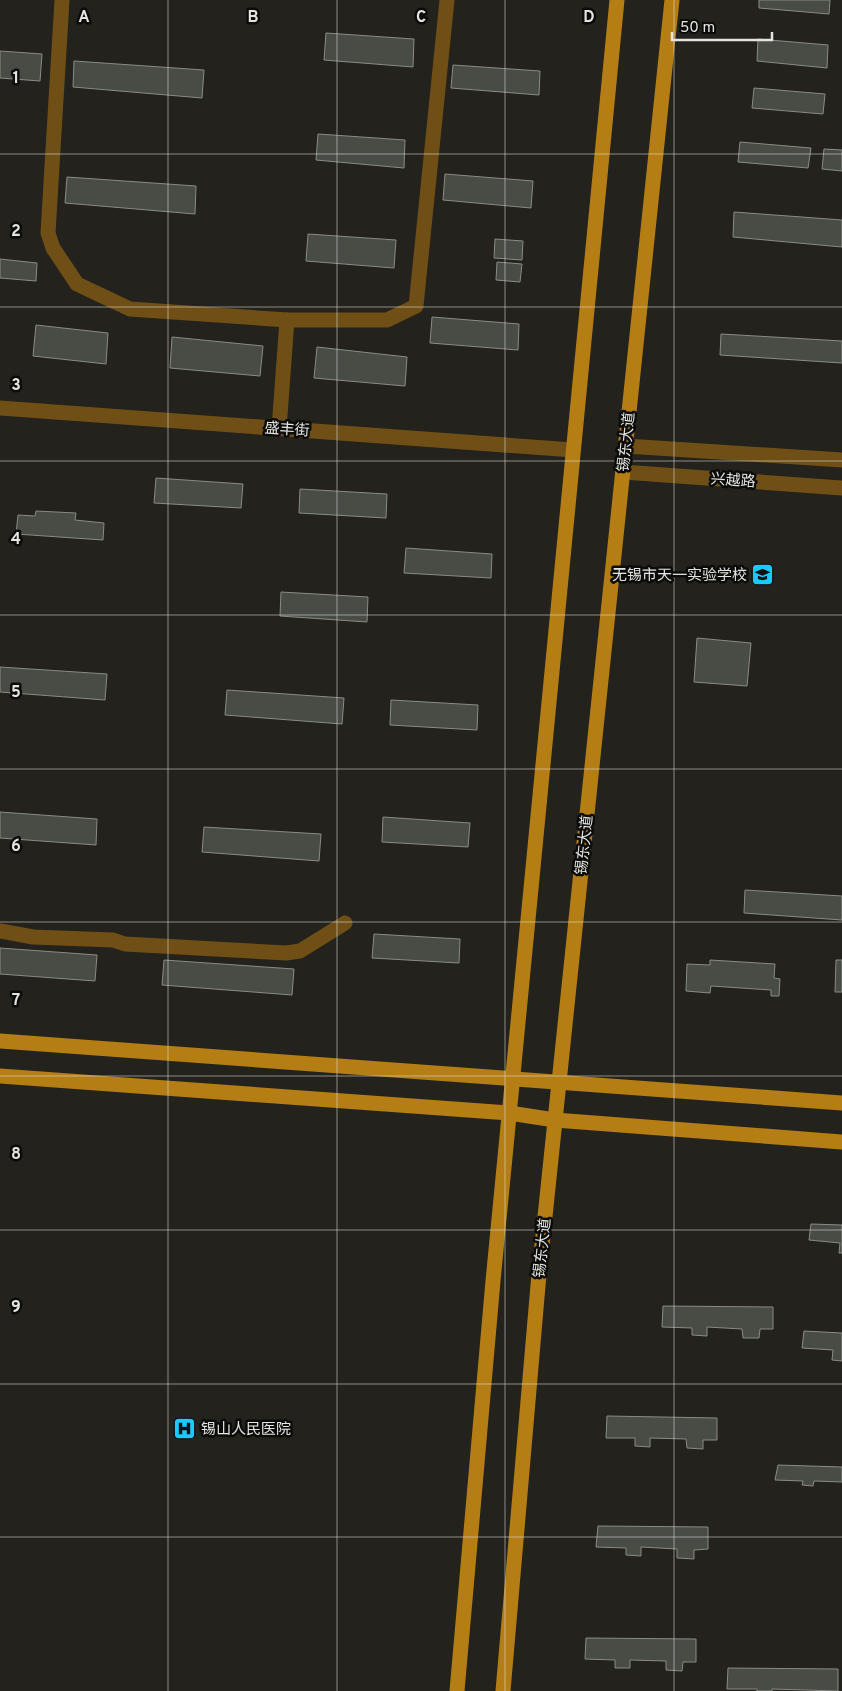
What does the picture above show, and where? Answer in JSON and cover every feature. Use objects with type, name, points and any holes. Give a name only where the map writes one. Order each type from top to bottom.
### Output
[{"type":"main road","points":[[457,1691],[512,1078],[617,0]]},
{"type":"main road","name":"锡东大道","points":[[503,1691],[539,1274],[672,0]]},
{"type":"main road","points":[[0,1040],[842,1103]]},
{"type":"main road","points":[[0,1076],[509,1113],[555,1120],[842,1142]]},
{"type":"street","points":[[62,0],[48,233],[53,248],[77,284],[130,309],[287,320],[387,320],[416,306],[447,0]]},
{"type":"street","points":[[279,429],[287,320]]},
{"type":"street","name":"盛丰街","points":[[0,408],[573,450]]},
{"type":"street","name":"兴越路","points":[[626,446],[842,460]]},
{"type":"street","name":"兴越路","points":[[623,472],[842,488]]},
{"type":"street","points":[[0,931],[33,937],[114,940],[126,944],[286,953],[300,951],[345,923]]},
{"type":"building","points":[[759,0],[830,0],[829,14],[759,8]]},
{"type":"building","points":[[326,33],[414,39],[413,67],[324,60]]},
{"type":"building","points":[[758,39],[828,45],[827,68],[757,61]]},
{"type":"building","points":[[0,51],[42,54],[40,81],[0,78]]},
{"type":"building","points":[[74,61],[204,70],[202,98],[73,87]]},
{"type":"building","points":[[453,65],[540,71],[539,95],[451,88]]},
{"type":"building","points":[[754,88],[825,94],[823,114],[752,108]]},
{"type":"building","points":[[318,134],[405,140],[404,168],[316,160]]},
{"type":"building","points":[[740,142],[811,148],[808,168],[738,162]]},
{"type":"building","points":[[824,149],[842,150],[842,171],[822,169]]},
{"type":"building","points":[[445,174],[533,181],[531,208],[443,200]]},
{"type":"building","points":[[67,177],[196,186],[195,214],[65,203]]},
{"type":"building","points":[[734,212],[842,220],[842,247],[733,237]]},
{"type":"building","points":[[308,234],[396,240],[394,268],[306,261]]},
{"type":"building","points":[[495,239],[523,241],[522,260],[494,258]]},
{"type":"building","points":[[0,259],[37,263],[36,281],[0,278]]},
{"type":"building","points":[[497,262],[522,264],[520,282],[496,280]]},
{"type":"building","points":[[432,317],[519,324],[518,350],[430,343]]},
{"type":"building","points":[[36,325],[108,333],[106,364],[33,356]]},
{"type":"building","points":[[721,334],[842,341],[842,363],[720,355]]},
{"type":"building","points":[[172,337],[263,346],[260,376],[170,368]]},
{"type":"building","points":[[317,347],[407,357],[405,386],[314,378]]},
{"type":"building","points":[[156,478],[243,484],[241,508],[154,503]]},
{"type":"building","points":[[300,489],[387,494],[386,518],[299,513]]},
{"type":"building","points":[[36,511],[76,513],[75,520],[104,523],[103,540],[16,534],[18,515],[35,516]]},
{"type":"building","points":[[406,548],[492,554],[491,578],[404,573]]},
{"type":"building","points":[[281,592],[368,597],[367,622],[280,616]]},
{"type":"building","points":[[697,638],[751,643],[747,686],[694,682]]},
{"type":"building","points":[[0,667],[107,674],[105,700],[0,692]]},
{"type":"building","points":[[227,690],[344,698],[342,724],[225,715]]},
{"type":"building","points":[[391,700],[478,705],[477,730],[390,725]]},
{"type":"building","points":[[0,812],[97,819],[96,845],[0,838]]},
{"type":"building","points":[[383,817],[470,823],[468,847],[382,842]]},
{"type":"building","points":[[204,827],[321,834],[319,861],[202,852]]},
{"type":"building","points":[[745,890],[842,896],[842,920],[744,913]]},
{"type":"building","points":[[374,934],[460,939],[459,963],[372,958]]},
{"type":"building","points":[[0,948],[97,955],[95,981],[0,974]]},
{"type":"building","points":[[164,960],[294,969],[292,995],[162,985]]},
{"type":"building","points":[[710,960],[775,964],[774,978],[780,979],[779,996],[771,996],[771,990],[711,986],[710,993],[686,991],[687,964],[710,965]]},
{"type":"building","points":[[836,960],[842,960],[842,992],[835,992]]},
{"type":"building","points":[[811,1224],[842,1225],[842,1253],[839,1253],[840,1243],[809,1240]]},
{"type":"building","points":[[663,1306],[773,1307],[773,1329],[760,1329],[759,1338],[743,1338],[742,1329],[707,1327],[707,1336],[692,1335],[692,1328],[662,1327]]},
{"type":"building","points":[[804,1331],[842,1333],[842,1361],[832,1360],[833,1350],[802,1348]]},
{"type":"building","points":[[607,1416],[717,1418],[717,1440],[703,1440],[703,1449],[687,1448],[686,1439],[650,1438],[650,1447],[635,1446],[635,1438],[606,1438]]},
{"type":"building","points":[[778,1465],[842,1467],[842,1482],[814,1481],[813,1486],[802,1485],[803,1481],[775,1480]]},
{"type":"building","points":[[598,1526],[708,1527],[708,1549],[694,1550],[694,1559],[677,1558],[677,1549],[641,1547],[641,1556],[626,1555],[626,1548],[596,1547]]},
{"type":"building","points":[[586,1638],[696,1639],[696,1662],[683,1662],[682,1671],[666,1670],[666,1661],[630,1660],[630,1668],[615,1668],[615,1660],[585,1659]]},
{"type":"building","points":[[728,1668],[838,1669],[838,1691],[727,1689]]},
{"type":"place","name":"无锡市天一实验学校","points":[[763,575]]},
{"type":"place","name":"锡山人民医院","points":[[185,1429]]}]
